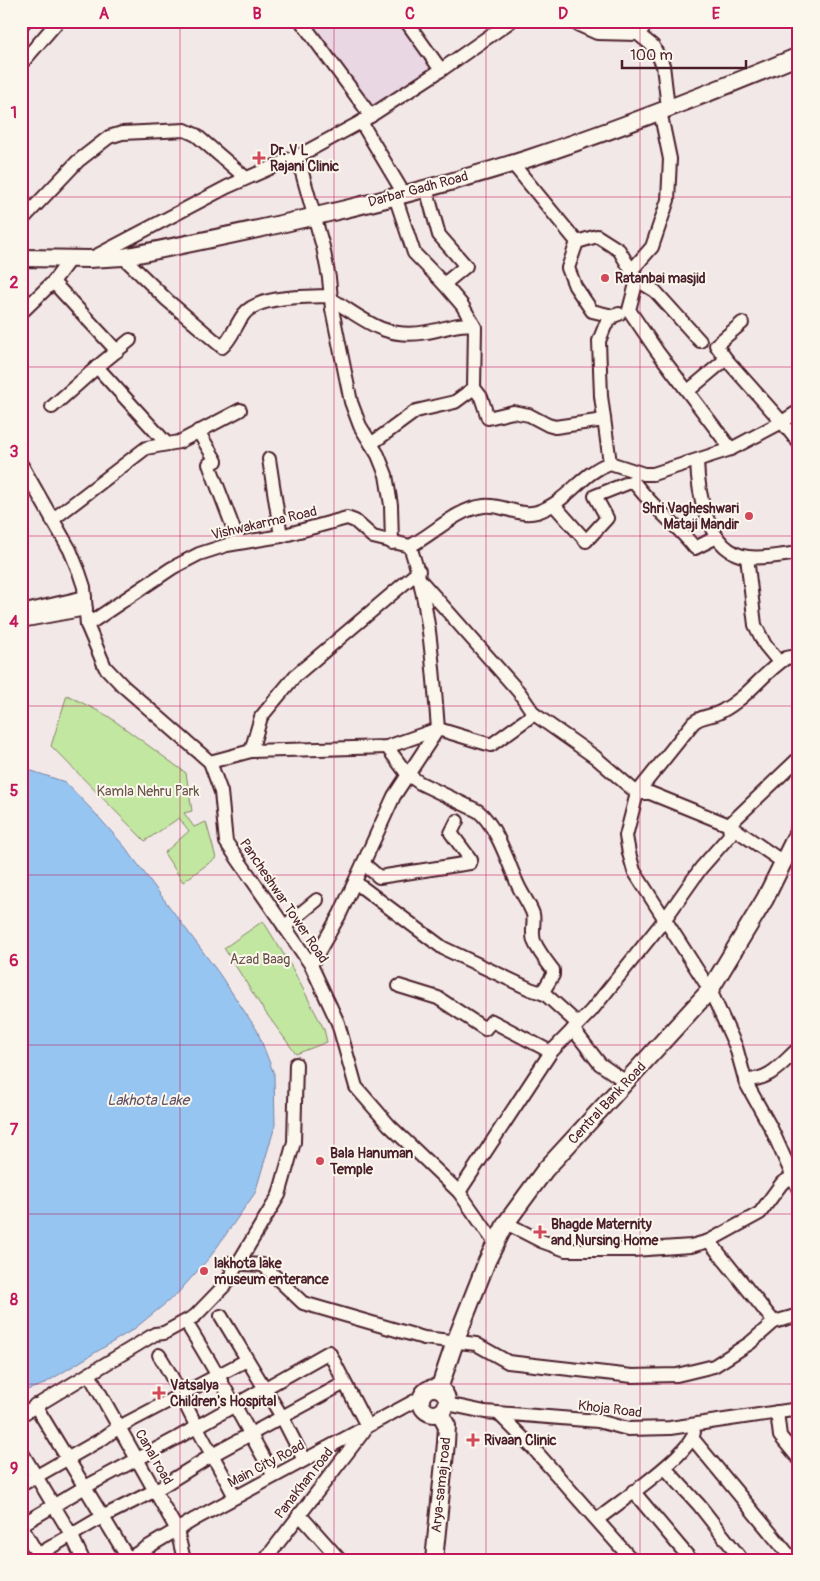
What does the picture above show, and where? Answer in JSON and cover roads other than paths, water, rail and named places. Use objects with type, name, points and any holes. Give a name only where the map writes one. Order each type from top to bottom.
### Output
[{"type":"main road","name":"Darbar Gadh Road","points":[[21,258],[89,259],[123,257],[400,195],[512,163],[664,109],[799,56]]},
{"type":"main road","name":"Central Bank Road","points":[[439,1389],[455,1342],[495,1243],[506,1223],[545,1170],[710,990],[738,946],[799,830]]},
{"type":"main road","points":[[439,1389],[446,1394],[443,1409],[432,1414],[424,1410],[422,1398],[427,1390],[439,1389]]},
{"type":"main road","name":"Arya-samaj road","points":[[434,1560],[446,1443],[447,1426],[443,1409]]},
{"type":"street","points":[[21,26],[25,21]]},
{"type":"street","points":[[21,64],[58,21]]},
{"type":"street","points":[[301,21],[366,119],[400,195],[414,253],[462,305],[473,325],[476,336],[474,388],[481,397],[488,418],[513,412],[529,415],[548,426],[604,420]]},
{"type":"street","points":[[406,21],[441,70]]},
{"type":"street","points":[[89,259],[124,239],[246,178],[297,155],[366,119],[511,21]]},
{"type":"street","points":[[570,21],[596,33],[638,34],[653,46],[663,65],[664,109],[670,159],[668,200],[652,247],[634,276],[629,310],[657,351],[732,449]]},
{"type":"street","points":[[638,34],[649,21]]},
{"type":"street","points":[[21,221],[78,161],[101,142],[122,132],[185,130],[196,135],[246,178]]},
{"type":"street","points":[[297,155],[323,247],[351,402],[371,444],[378,454],[386,475],[391,505],[392,543]]},
{"type":"street","points":[[512,163],[577,242]]},
{"type":"street","points":[[426,188],[439,235],[466,266],[444,284]]},
{"type":"street","points":[[577,242],[598,236],[619,250],[634,276],[655,291],[700,341]]},
{"type":"street","points":[[577,242],[568,268],[575,286],[592,312],[614,316]]},
{"type":"street","points":[[123,257],[167,300],[222,347],[245,313],[257,305],[275,300],[331,297],[378,328],[396,334],[473,325]]},
{"type":"street","points":[[21,313],[53,282],[70,259]]},
{"type":"street","points":[[53,282],[117,351]]},
{"type":"street","points":[[610,463],[604,420],[598,340],[604,326],[614,316],[629,310]]},
{"type":"street","points":[[742,323],[716,345],[799,443]]},
{"type":"street","points":[[52,407],[130,340]]},
{"type":"street","points":[[688,391],[726,359]]},
{"type":"street","points":[[97,367],[167,444]]},
{"type":"street","points":[[371,444],[416,411],[455,402],[474,388]]},
{"type":"street","points":[[52,520],[146,448],[179,442],[240,410]]},
{"type":"street","points":[[311,965],[340,914],[394,796],[438,729],[430,628],[419,576],[410,546],[448,521],[484,506],[496,506],[522,514],[536,512],[554,505],[590,473],[610,463],[644,474],[653,474],[732,449],[799,411]]},
{"type":"street","points":[[198,431],[216,461],[209,464],[239,543]]},
{"type":"street","points":[[269,459],[281,536]]},
{"type":"street","points":[[697,461],[702,501],[708,522],[717,536],[727,546],[747,557],[799,552]]},
{"type":"street","name":"Pancheshwar Tower Road","points":[[21,464],[73,557],[84,587],[87,625],[105,667],[123,686],[210,762],[221,792],[226,842],[311,965],[338,1023],[356,1086],[389,1125],[459,1192],[495,1243]]},
{"type":"street","points":[[554,505],[586,541],[606,518],[595,496],[633,481],[643,494],[683,532],[695,548],[717,536]]},
{"type":"street","name":"Vishwakarma Road","points":[[87,625],[172,568],[199,554],[226,544],[281,536],[347,518],[355,521],[373,536],[392,543],[410,546]]},
{"type":"street","points":[[747,557],[755,625],[765,645],[780,662]]},
{"type":"street","points":[[419,576],[519,692],[534,714],[595,757],[637,794],[650,793],[729,825],[783,862]]},
{"type":"street","points":[[251,751],[261,717],[295,676],[419,576]]},
{"type":"street","points":[[21,612],[85,603]]},
{"type":"street","points":[[21,621],[85,603]]},
{"type":"street","points":[[799,662],[791,657],[780,662],[736,702],[716,714],[696,720],[637,794],[626,836],[634,871],[710,990],[736,1046],[745,1080],[796,1175],[799,1190]]},
{"type":"street","points":[[210,762],[251,751],[357,746],[387,747],[438,729],[491,745],[534,714]]},
{"type":"street","points":[[387,747],[407,774],[420,783],[478,811],[485,818],[509,861],[517,884],[530,908],[534,919],[532,931],[534,941],[553,970],[553,974],[542,993]]},
{"type":"street","points":[[729,825],[799,758]]},
{"type":"street","points":[[364,864],[379,877],[470,863],[471,860],[451,833],[457,821]]},
{"type":"street","points":[[459,1192],[551,1052],[576,1027],[665,919],[701,868],[730,835],[729,825]]},
{"type":"street","points":[[355,882],[443,948],[542,993],[576,1027],[600,1064],[626,1082]]},
{"type":"street","points":[[284,927],[317,900]]},
{"type":"street","points":[[399,986],[438,998],[485,1029],[492,1021],[551,1052]]},
{"type":"street","points":[[745,1080],[757,1080],[769,1075],[799,1048]]},
{"type":"street","points":[[21,1415],[155,1334],[164,1332],[195,1316],[225,1285],[234,1263],[279,1195],[294,1142],[296,1064]]},
{"type":"street","points":[[506,1223],[541,1241],[566,1250],[633,1250],[691,1246],[710,1241],[760,1213],[782,1183],[796,1175]]},
{"type":"street","points":[[710,1241],[774,1322]]},
{"type":"street","points":[[234,1263],[263,1265],[303,1303],[424,1338],[476,1344],[508,1362],[632,1376],[677,1375],[714,1366],[750,1344],[774,1322],[799,1315]]},
{"type":"street","points":[[221,1316],[282,1417],[304,1460]]},
{"type":"street","points":[[89,1374],[164,1324]]},
{"type":"street","points":[[190,1330],[218,1374],[233,1407],[274,1476]]},
{"type":"street","points":[[339,1386],[214,1454],[156,1490],[102,1518],[36,1558],[21,1526],[85,1487],[233,1407],[329,1352],[367,1426]]},
{"type":"street","points":[[159,1355],[174,1377],[196,1427],[214,1454],[235,1497]]},
{"type":"street","points":[[21,1485],[68,1459],[119,1426],[248,1360]]},
{"type":"street","name":"Canal road","points":[[89,1374],[177,1530],[184,1560]]},
{"type":"street","name":"Main City Road","points":[[128,1559],[235,1497],[422,1398]]},
{"type":"street","points":[[21,1411],[35,1406]]},
{"type":"street","points":[[35,1406],[128,1559]]},
{"type":"street","name":"Khoja Road","points":[[443,1409],[598,1421],[628,1429],[670,1428],[799,1409]]},
{"type":"street","points":[[777,1412],[780,1436],[799,1459]]},
{"type":"street","points":[[499,1414],[598,1519],[632,1560]]},
{"type":"street","points":[[598,1519],[633,1490],[665,1468],[693,1439],[695,1425]]},
{"type":"street","name":"PanaKhan road","points":[[268,1558],[367,1426]]},
{"type":"street","points":[[693,1439],[793,1560]]},
{"type":"street","points":[[21,1451],[72,1536],[83,1560]]},
{"type":"street","points":[[665,1468],[699,1505],[742,1560]]},
{"type":"street","points":[[633,1490],[691,1560]]},
{"type":"street","points":[[300,1514],[340,1560]]},
{"type":"water","name":"Lakhota Lake","points":[[32,771],[65,782],[95,813],[125,847],[218,972],[257,1030],[274,1074],[275,1126],[255,1193],[210,1257],[176,1295],[134,1329],[42,1385],[21,1392],[21,772]]},
{"type":"place","name":"Dr. V L Rajani Clinic","points":[[259,158]]},
{"type":"place","name":"Ratanbai masjid","points":[[605,278]]},
{"type":"place","name":"Shri Vagheshwari Mataji Mandir","points":[[749,516]]},
{"type":"place","name":"Bala Hanuman Temple","points":[[320,1161]]},
{"type":"place","name":"Bhagde Maternity and Nursing Home","points":[[540,1232]]},
{"type":"place","name":"lakhota lake museum enterance","points":[[204,1271]]},
{"type":"place","name":"Vatsalya Children's Hospital","points":[[159,1393]]},
{"type":"place","name":"Rivaan Clinic","points":[[473,1440]]},
{"type":"park label","name":"Kamla Nehru Park","points":[[148,791]]},
{"type":"park label","name":"Azad Baag","points":[[260,959]]}]
